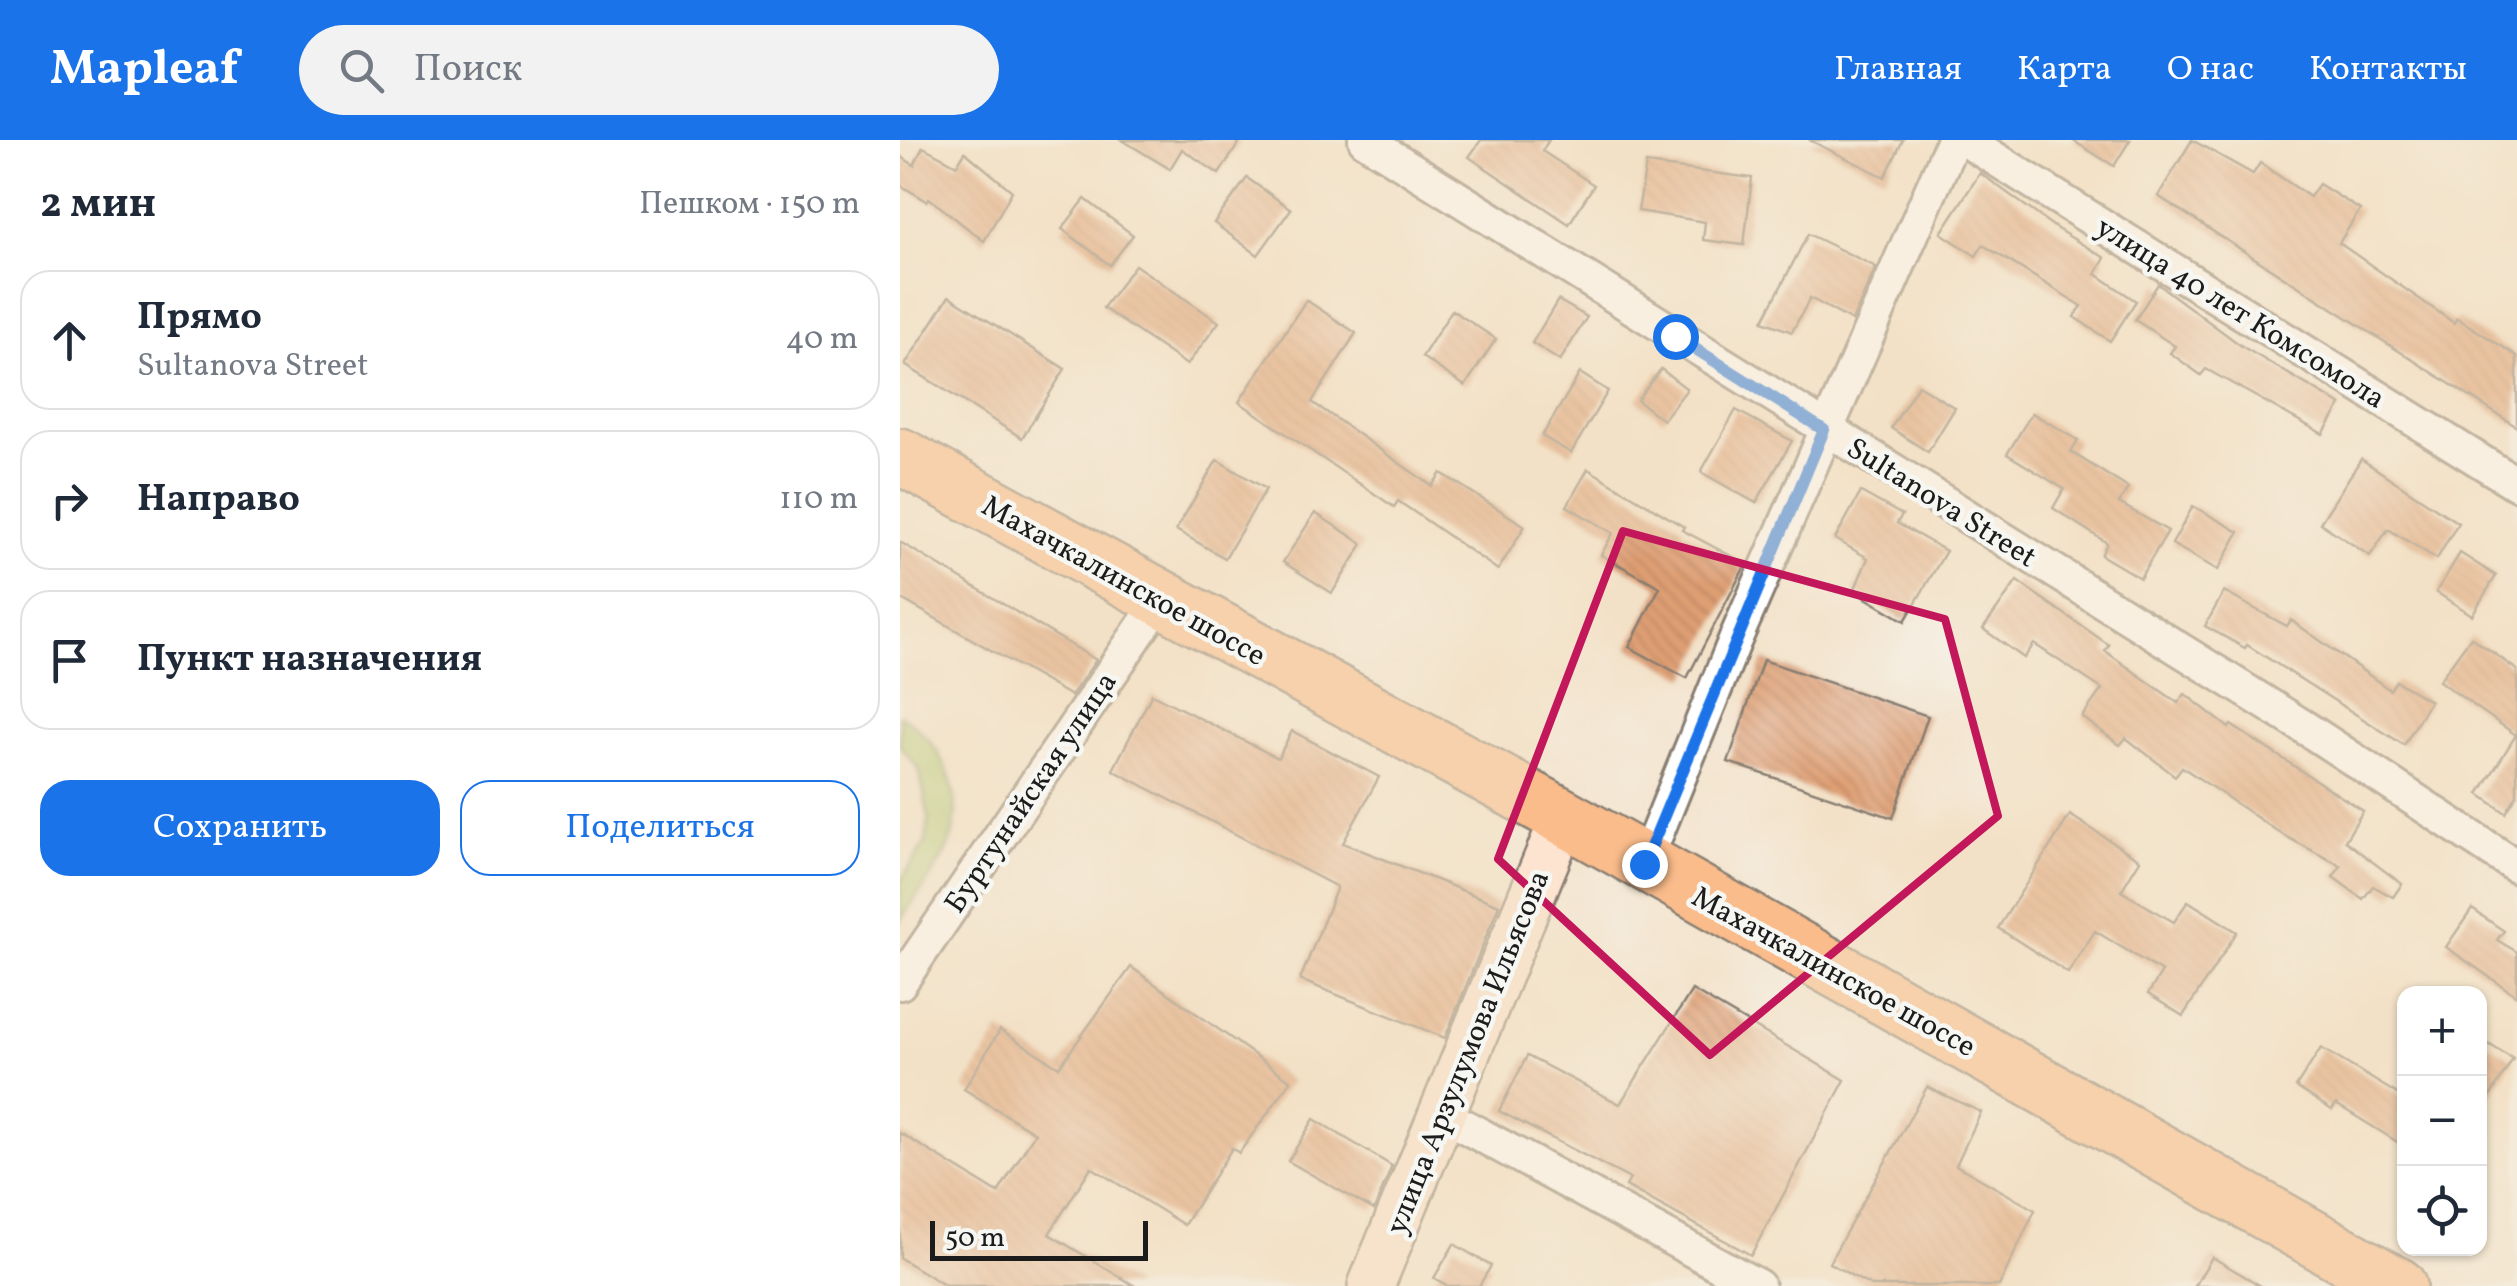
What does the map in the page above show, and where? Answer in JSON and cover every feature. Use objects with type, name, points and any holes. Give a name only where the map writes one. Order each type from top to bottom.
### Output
[{"type":"highway","name":"Махачкалинское шоссе","points":[[900,456],[1564,817],[2398,1286]]},
{"type":"street","name":"Sultanova Street","points":[[1365,140],[1824,430],[2304,726],[2517,868]]},
{"type":"street","points":[[1644,864],[1824,430],[1953,140]]},
{"type":"street","name":"улица 40 лет Комсомола","points":[[1965,140],[2517,484]]},
{"type":"street","name":"Буртунайская улица","points":[[900,983],[1160,600]]},
{"type":"street","name":"улица Арзулумова Ильясова","points":[[1371,1286],[1564,817]]},
{"type":"street","points":[[1442,1114],[1758,1286]]},
{"type":"highlighted area","points":[[1623,531],[1945,619],[1998,816],[1710,1055],[1498,859]]},
{"type":"green space","points":[[900,715],[928,739],[938,754],[947,770],[955,806],[950,842],[900,921],[900,882],[926,842],[929,818],[919,769],[900,746]]},
{"type":"building","points":[[1122,140],[1241,140],[1219,174],[1182,149],[1170,169]]},
{"type":"building","points":[[1481,140],[1549,140],[1542,151],[1594,185],[1569,224],[1469,157]]},
{"type":"building","points":[[1809,140],[1903,140],[1885,177]]},
{"type":"building","points":[[2072,140],[2130,140],[2114,166]]},
{"type":"building","points":[[2192,140],[2253,174],[2260,163],[2310,197],[2319,184],[2360,210],[2339,243],[2454,323],[2457,318],[2517,356],[2517,427],[2158,196]]},
{"type":"building","points":[[923,147],[957,165],[965,152],[1012,191],[984,241],[929,198],[927,201],[900,185],[900,156],[914,165]]},
{"type":"building","points":[[1646,164],[1752,178],[1744,245],[1703,240],[1705,222],[1638,211]]},
{"type":"building","points":[[1980,173],[2057,229],[2105,258],[2096,274],[2136,301],[2110,341],[2074,317],[2082,306],[1983,245],[1976,256],[1941,233]]},
{"type":"building","points":[[1247,178],[1291,209],[1258,255],[1214,223]]},
{"type":"building","points":[[1085,199],[1133,235],[1110,265],[1062,229]]},
{"type":"building","points":[[1808,234],[1876,267],[1852,321],[1810,298],[1792,332],[1763,321]]},
{"type":"building","points":[[1135,265],[1219,322],[1187,365],[1103,308]]},
{"type":"building","points":[[2158,284],[2243,347],[2341,405],[2323,434],[2206,369],[2201,375],[2170,353],[2175,346],[2135,320]]},
{"type":"building","points":[[949,296],[1065,369],[1022,438],[905,365]]},
{"type":"building","points":[[1306,300],[1356,333],[1312,402],[1432,486],[1441,473],[1525,526],[1498,570],[1398,501],[1394,507],[1239,402]]},
{"type":"building","points":[[1558,300],[1587,317],[1560,361],[1532,343]]},
{"type":"building","points":[[1452,310],[1496,339],[1465,386],[1422,357]]},
{"type":"building","points":[[1661,369],[1687,389],[1663,420],[1637,400]]},
{"type":"building","points":[[1580,373],[1608,391],[1571,453],[1542,436]]},
{"type":"building","points":[[1918,385],[1955,408],[1928,452],[1891,428]]},
{"type":"building","points":[[1736,410],[1792,441],[1756,503],[1701,472]]},
{"type":"building","points":[[2032,413],[2078,440],[2071,452],[2128,488],[2119,503],[2168,531],[2140,578],[2101,555],[2107,543],[2053,508],[2064,489],[2007,454]]},
{"type":"building","points":[[2361,459],[2458,523],[2437,559],[2388,529],[2370,556],[2320,523]]},
{"type":"building","points":[[1217,460],[1266,489],[1225,558],[1176,530]]},
{"type":"building","points":[[1588,469],[1684,527],[1682,530],[1746,564],[1687,678],[1629,647],[1660,587],[1601,555],[1613,533],[1567,506]]},
{"type":"building","points":[[1861,492],[1902,515],[1897,523],[1946,551],[1905,621],[1854,591],[1868,558],[1835,539]]},
{"type":"building","points":[[2193,506],[2239,532],[2218,570],[2172,544]]},
{"type":"building","points":[[1315,513],[1363,544],[1332,593],[1283,562]]},
{"type":"building","points":[[900,542],[1096,660],[1071,696],[900,598]]},
{"type":"building","points":[[2460,553],[2496,576],[2472,615],[2436,592]]},
{"type":"building","points":[[2017,581],[2109,645],[2105,651],[2178,703],[2185,694],[2229,728],[2231,725],[2363,811],[2345,841],[2402,884],[2393,897],[2373,886],[2363,899],[2333,877],[2341,866],[2283,835],[2182,767],[2175,776],[2126,738],[2120,745],[2082,717],[2102,689],[2034,644],[2024,658],[1983,629]]},
{"type":"building","points":[[2224,592],[2287,626],[2291,620],[2390,690],[2396,681],[2430,701],[2404,745],[2247,645],[2245,648],[2205,626]]},
{"type":"building","points":[[2471,637],[2517,670],[2517,795],[2506,813],[2479,794],[2516,735],[2439,681]]},
{"type":"building","points":[[1763,660],[1928,716],[1893,818],[1728,762]]},
{"type":"building","points":[[1152,694],[1278,758],[1292,731],[1379,777],[1343,843],[1499,905],[1445,1038],[1300,980],[1337,887],[1113,770]]},
{"type":"building","points":[[2070,815],[2140,860],[2121,891],[2174,922],[2188,901],[2237,932],[2183,1016],[2148,994],[2162,972],[2095,931],[2068,973],[1998,928]]},
{"type":"building","points":[[2472,909],[2504,931],[2497,940],[2517,952],[2517,996],[2446,947]]},
{"type":"building","points":[[1131,967],[1291,1081],[1239,1153],[1232,1148],[1184,1225],[1091,1167],[1049,1234],[1135,1286],[946,1286],[900,1258],[900,1133],[998,1193],[1035,1133],[964,1089],[1000,1030],[1059,1067]]},
{"type":"building","points":[[1692,990],[1845,1080],[1751,1255],[1626,1186],[1630,1179],[1499,1111],[1527,1056],[1620,1104]]},
{"type":"building","points":[[2487,1043],[2513,1059],[2487,1102]]},
{"type":"building","points":[[2321,1048],[2397,1094],[2397,1142],[2336,1104],[2332,1110],[2296,1087]]},
{"type":"building","points":[[1927,1087],[1981,1112],[1956,1165],[2035,1210],[1999,1286],[1871,1286],[1829,1263]]},
{"type":"building","points":[[1314,1119],[1392,1166],[1374,1210],[1288,1161]]},
{"type":"building","points":[[1454,1244],[1491,1266],[1479,1286],[1448,1286],[1434,1278]]},
{"type":"building","points":[[2212,1257],[2261,1286],[2195,1286]]},
{"type":"route","points":[[1644,864],[1824,430],[1675,336]]}]
